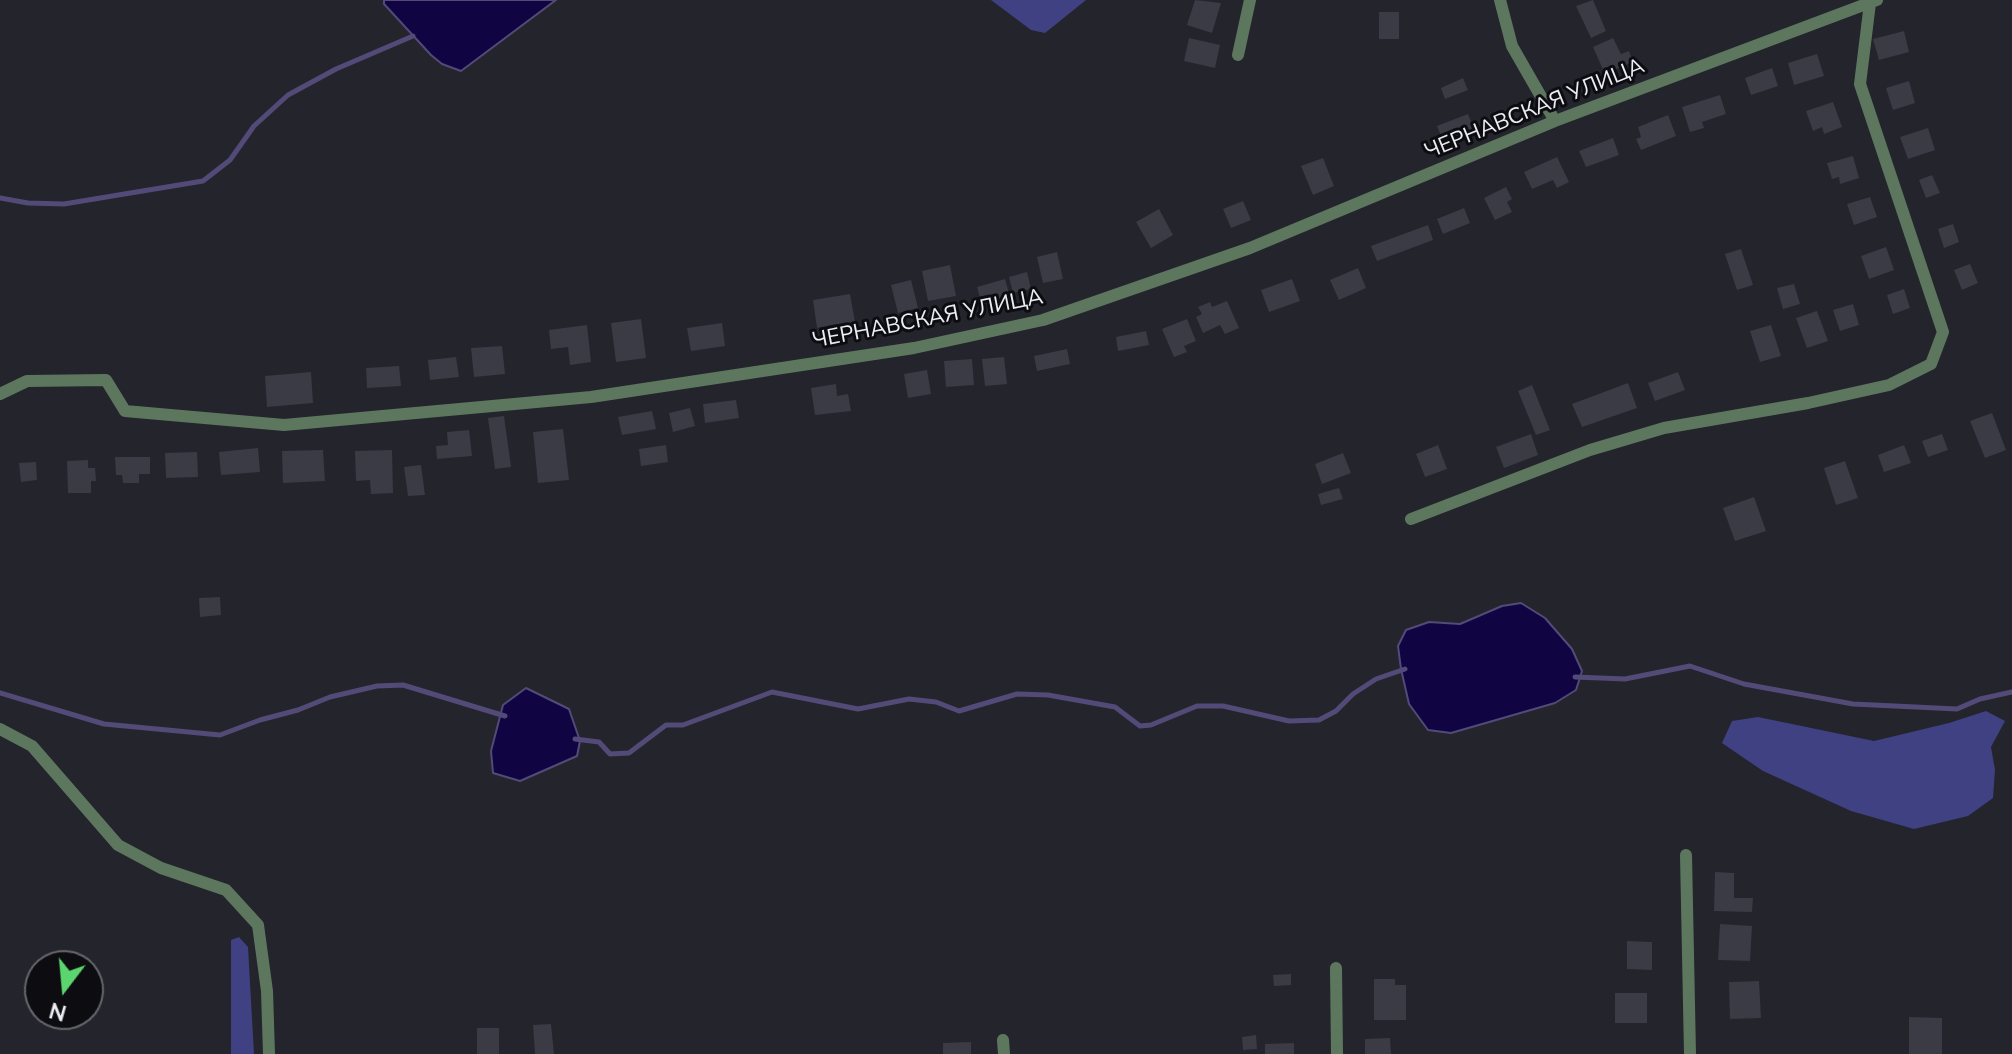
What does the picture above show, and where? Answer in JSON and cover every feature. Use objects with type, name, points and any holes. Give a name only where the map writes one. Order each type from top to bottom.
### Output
[{"type":"street","points":[[1238,55],[1250,0]]},
{"type":"street","points":[[1500,0],[1512,46],[1555,121]]},
{"type":"street","points":[[1411,519],[1590,450],[1664,428],[1808,403],[1889,385],[1931,364],[1943,332],[1860,84],[1873,2]]},
{"type":"street","name":"ЧЕРНАВСКАЯ УЛИЦА","points":[[0,394],[27,381],[106,380],[125,411],[284,425],[591,397],[914,348],[1043,320],[1250,248],[1555,121],[1873,2]]},
{"type":"street","points":[[0,729],[32,746],[118,845],[161,868],[226,890],[258,925],[267,991],[269,1054]]},
{"type":"street","points":[[1686,855],[1690,1054]]},
{"type":"street","points":[[1336,968],[1337,1054]]},
{"type":"street","points":[[1003,1040],[1004,1054]]},
{"type":"shaded area","points":[[384,0],[556,0],[461,71],[442,64],[431,55],[384,4]]},
{"type":"shaded area","points":[[991,0],[1086,0],[1045,33],[1031,30]]},
{"type":"shaded area","points":[[1521,603],[1545,618],[1572,649],[1582,671],[1576,690],[1555,703],[1451,733],[1428,730],[1409,704],[1401,669],[1398,646],[1406,630],[1429,622],[1460,624],[1502,606]]},
{"type":"shaded area","points":[[526,688],[569,709],[580,741],[577,756],[520,781],[493,773],[491,751],[503,705]]},
{"type":"shaded area","points":[[1986,711],[2005,721],[1991,747],[1995,770],[1993,798],[1968,816],[1914,829],[1851,811],[1763,771],[1722,743],[1732,721],[1758,717],[1874,741]]},
{"type":"shaded area","points":[[239,937],[248,947],[254,1054],[231,1054],[231,940]]},
{"type":"building","points":[[1195,0],[1221,3],[1212,33],[1187,25]]},
{"type":"building","points":[[1593,0],[1606,31],[1591,38],[1576,6]]},
{"type":"building","points":[[1379,12],[1399,12],[1399,39],[1379,39]]},
{"type":"building","points":[[1904,31],[1909,52],[1879,60],[1873,39]]},
{"type":"building","points":[[1189,38],[1220,45],[1215,68],[1184,61]]},
{"type":"building","points":[[1613,38],[1621,54],[1629,51],[1633,62],[1605,74],[1593,47]]},
{"type":"building","points":[[1817,54],[1824,76],[1794,85],[1788,63]]},
{"type":"building","points":[[1772,68],[1778,86],[1751,95],[1745,78]]},
{"type":"building","points":[[1463,78],[1468,90],[1445,99],[1441,88]]},
{"type":"building","points":[[1909,81],[1915,103],[1893,110],[1886,88]]},
{"type":"building","points":[[1720,95],[1726,114],[1702,122],[1704,128],[1690,132],[1682,107]]},
{"type":"building","points":[[1833,102],[1842,127],[1824,134],[1822,127],[1813,131],[1806,111]]},
{"type":"building","points":[[1468,114],[1476,134],[1445,146],[1437,126]]},
{"type":"building","points":[[1668,115],[1676,136],[1641,150],[1636,139],[1641,137],[1638,127]]},
{"type":"building","points":[[1928,128],[1935,150],[1908,159],[1900,137]]},
{"type":"building","points":[[1613,138],[1619,155],[1586,167],[1579,151]]},
{"type":"building","points":[[1853,156],[1859,178],[1840,184],[1839,177],[1832,179],[1827,163]]},
{"type":"building","points":[[1557,157],[1569,182],[1557,188],[1553,180],[1532,189],[1524,172]]},
{"type":"building","points":[[1323,158],[1334,186],[1313,195],[1301,166]]},
{"type":"building","points":[[1932,175],[1940,193],[1926,198],[1919,180]]},
{"type":"building","points":[[1506,187],[1512,199],[1507,202],[1512,212],[1495,220],[1484,198]]},
{"type":"building","points":[[1870,197],[1877,217],[1854,225],[1847,204]]},
{"type":"building","points":[[1243,201],[1251,220],[1231,228],[1223,209]]},
{"type":"building","points":[[1464,208],[1470,223],[1443,234],[1437,219]]},
{"type":"building","points":[[1159,209],[1173,235],[1151,248],[1136,222]]},
{"type":"building","points":[[1953,224],[1959,242],[1944,248],[1938,229]]},
{"type":"building","points":[[1428,225],[1433,240],[1377,261],[1371,246]]},
{"type":"building","points":[[1886,247],[1894,270],[1869,279],[1861,256]]},
{"type":"building","points":[[1741,249],[1753,285],[1737,290],[1725,254]]},
{"type":"building","points":[[1057,252],[1063,279],[1043,283],[1037,257]]},
{"type":"building","points":[[1970,264],[1978,283],[1962,290],[1954,270]]},
{"type":"building","points":[[950,265],[956,296],[928,301],[922,271]]},
{"type":"building","points":[[1358,268],[1366,288],[1339,300],[1330,280]]},
{"type":"building","points":[[1027,272],[1031,289],[1013,293],[1009,277]]},
{"type":"building","points":[[1005,279],[1010,297],[982,305],[977,287]]},
{"type":"building","points":[[1292,279],[1300,301],[1269,312],[1261,290]]},
{"type":"building","points":[[911,280],[918,308],[898,313],[891,285]]},
{"type":"building","points":[[1794,284],[1800,304],[1783,309],[1777,288]]},
{"type":"building","points":[[1904,289],[1910,308],[1893,314],[1887,295]]},
{"type":"building","points":[[850,294],[856,328],[838,332],[837,324],[817,328],[813,300]]},
{"type":"building","points":[[1227,301],[1239,328],[1225,334],[1220,325],[1203,333],[1196,317],[1202,314],[1198,307],[1210,302],[1212,307]]},
{"type":"building","points":[[1853,304],[1859,325],[1840,331],[1833,310]]},
{"type":"building","points":[[1817,311],[1828,341],[1807,348],[1796,318]]},
{"type":"building","points":[[641,319],[646,358],[616,362],[611,323]]},
{"type":"building","points":[[1187,319],[1196,341],[1184,346],[1187,352],[1174,357],[1162,329]]},
{"type":"building","points":[[722,323],[725,346],[691,351],[687,328]]},
{"type":"building","points":[[587,325],[591,362],[570,365],[568,347],[551,349],[549,330]]},
{"type":"building","points":[[1771,325],[1781,356],[1760,362],[1750,331]]},
{"type":"building","points":[[1146,331],[1149,345],[1118,351],[1116,337]]},
{"type":"building","points":[[502,346],[505,374],[474,377],[471,348]]},
{"type":"building","points":[[1067,349],[1070,364],[1037,371],[1034,356]]},
{"type":"building","points":[[456,357],[459,377],[430,380],[428,360]]},
{"type":"building","points":[[1004,357],[1007,384],[985,386],[982,359]]},
{"type":"building","points":[[972,359],[974,385],[946,387],[944,361]]},
{"type":"building","points":[[399,366],[401,386],[367,388],[366,368]]},
{"type":"building","points":[[927,370],[931,394],[908,398],[904,374]]},
{"type":"building","points":[[311,372],[313,403],[267,407],[265,376]]},
{"type":"building","points":[[1678,372],[1685,390],[1655,401],[1648,383]]},
{"type":"building","points":[[1628,383],[1637,408],[1582,427],[1572,404]]},
{"type":"building","points":[[836,384],[837,396],[848,394],[851,411],[815,415],[811,388]]},
{"type":"building","points":[[1532,385],[1550,430],[1536,435],[1518,391]]},
{"type":"building","points":[[736,400],[739,418],[705,423],[703,404]]},
{"type":"building","points":[[690,408],[695,426],[673,432],[669,413]]},
{"type":"building","points":[[652,411],[656,429],[622,435],[618,417]]},
{"type":"building","points":[[1992,413],[2006,450],[1985,458],[1970,421]]},
{"type":"building","points":[[504,416],[511,467],[495,469],[488,418]]},
{"type":"building","points":[[563,429],[569,480],[538,483],[533,432]]},
{"type":"building","points":[[469,430],[472,456],[437,459],[436,446],[448,445],[447,432]]},
{"type":"building","points":[[1531,434],[1538,455],[1504,468],[1496,447]]},
{"type":"building","points":[[1942,434],[1948,450],[1928,457],[1922,441]]},
{"type":"building","points":[[666,445],[668,462],[641,466],[639,449]]},
{"type":"building","points":[[1438,445],[1447,469],[1425,477],[1416,454]]},
{"type":"building","points":[[1904,445],[1911,463],[1884,472],[1878,455]]},
{"type":"building","points":[[258,448],[260,472],[221,475],[219,452]]},
{"type":"building","points":[[323,450],[325,481],[283,483],[282,451]]},
{"type":"building","points":[[392,450],[393,493],[371,494],[370,480],[356,481],[355,451]]},
{"type":"building","points":[[197,452],[198,477],[166,478],[165,453]]},
{"type":"building","points":[[1343,453],[1351,473],[1322,484],[1315,464]]},
{"type":"building","points":[[115,457],[150,457],[150,474],[139,474],[139,483],[123,483],[122,475],[116,475]]},
{"type":"building","points":[[88,460],[88,468],[95,468],[96,481],[91,481],[91,493],[68,493],[67,461]]},
{"type":"building","points":[[1845,461],[1858,498],[1836,505],[1824,468]]},
{"type":"building","points":[[36,462],[37,480],[21,482],[19,463]]},
{"type":"building","points":[[421,465],[425,495],[408,496],[404,467]]},
{"type":"building","points":[[1339,488],[1343,499],[1321,505],[1318,494]]},
{"type":"building","points":[[1754,497],[1766,531],[1735,541],[1723,508]]},
{"type":"building","points":[[220,597],[221,615],[200,617],[199,598]]},
{"type":"building","points":[[1715,872],[1734,873],[1734,898],[1753,898],[1752,912],[1714,911]]},
{"type":"building","points":[[1720,924],[1752,926],[1750,961],[1718,960]]},
{"type":"building","points":[[1627,941],[1652,942],[1652,970],[1627,969]]},
{"type":"building","points":[[1291,974],[1291,985],[1274,986],[1273,975]]},
{"type":"building","points":[[1374,979],[1395,979],[1395,985],[1406,985],[1406,1020],[1374,1020]]},
{"type":"building","points":[[1759,981],[1761,1018],[1730,1019],[1729,982]]},
{"type":"building","points":[[1615,993],[1647,993],[1647,1023],[1615,1023]]},
{"type":"building","points":[[1909,1017],[1942,1018],[1942,1054],[1909,1054]]},
{"type":"building","points":[[551,1024],[554,1054],[535,1054],[533,1025]]},
{"type":"building","points":[[477,1028],[499,1028],[499,1054],[477,1054]]},
{"type":"building","points":[[1256,1035],[1257,1049],[1243,1050],[1242,1037]]},
{"type":"building","points":[[1390,1038],[1391,1054],[1365,1054],[1365,1039]]},
{"type":"building","points":[[971,1042],[971,1054],[943,1054],[943,1043]]},
{"type":"building","points":[[1294,1043],[1294,1054],[1265,1054],[1265,1044]]},
{"type":"waterway","points":[[0,198],[64,204],[203,181],[230,160],[254,126],[288,95],[336,69],[413,36]]},
{"type":"waterway","points":[[1575,677],[1625,679],[1690,666],[1744,684],[1853,704],[1957,709],[1980,699],[2012,692]]},
{"type":"waterway","points":[[575,739],[599,742],[610,754],[629,753],[666,725],[683,725],[772,692],[858,709],[909,699],[936,702],[959,711],[1017,694],[1048,695],[1115,707],[1140,726],[1151,725],[1197,706],[1223,706],[1289,721],[1319,720],[1336,711],[1353,694],[1376,679],[1405,669]]},
{"type":"waterway","points":[[0,693],[104,724],[220,735],[330,697],[377,686],[403,685],[505,716]]}]
